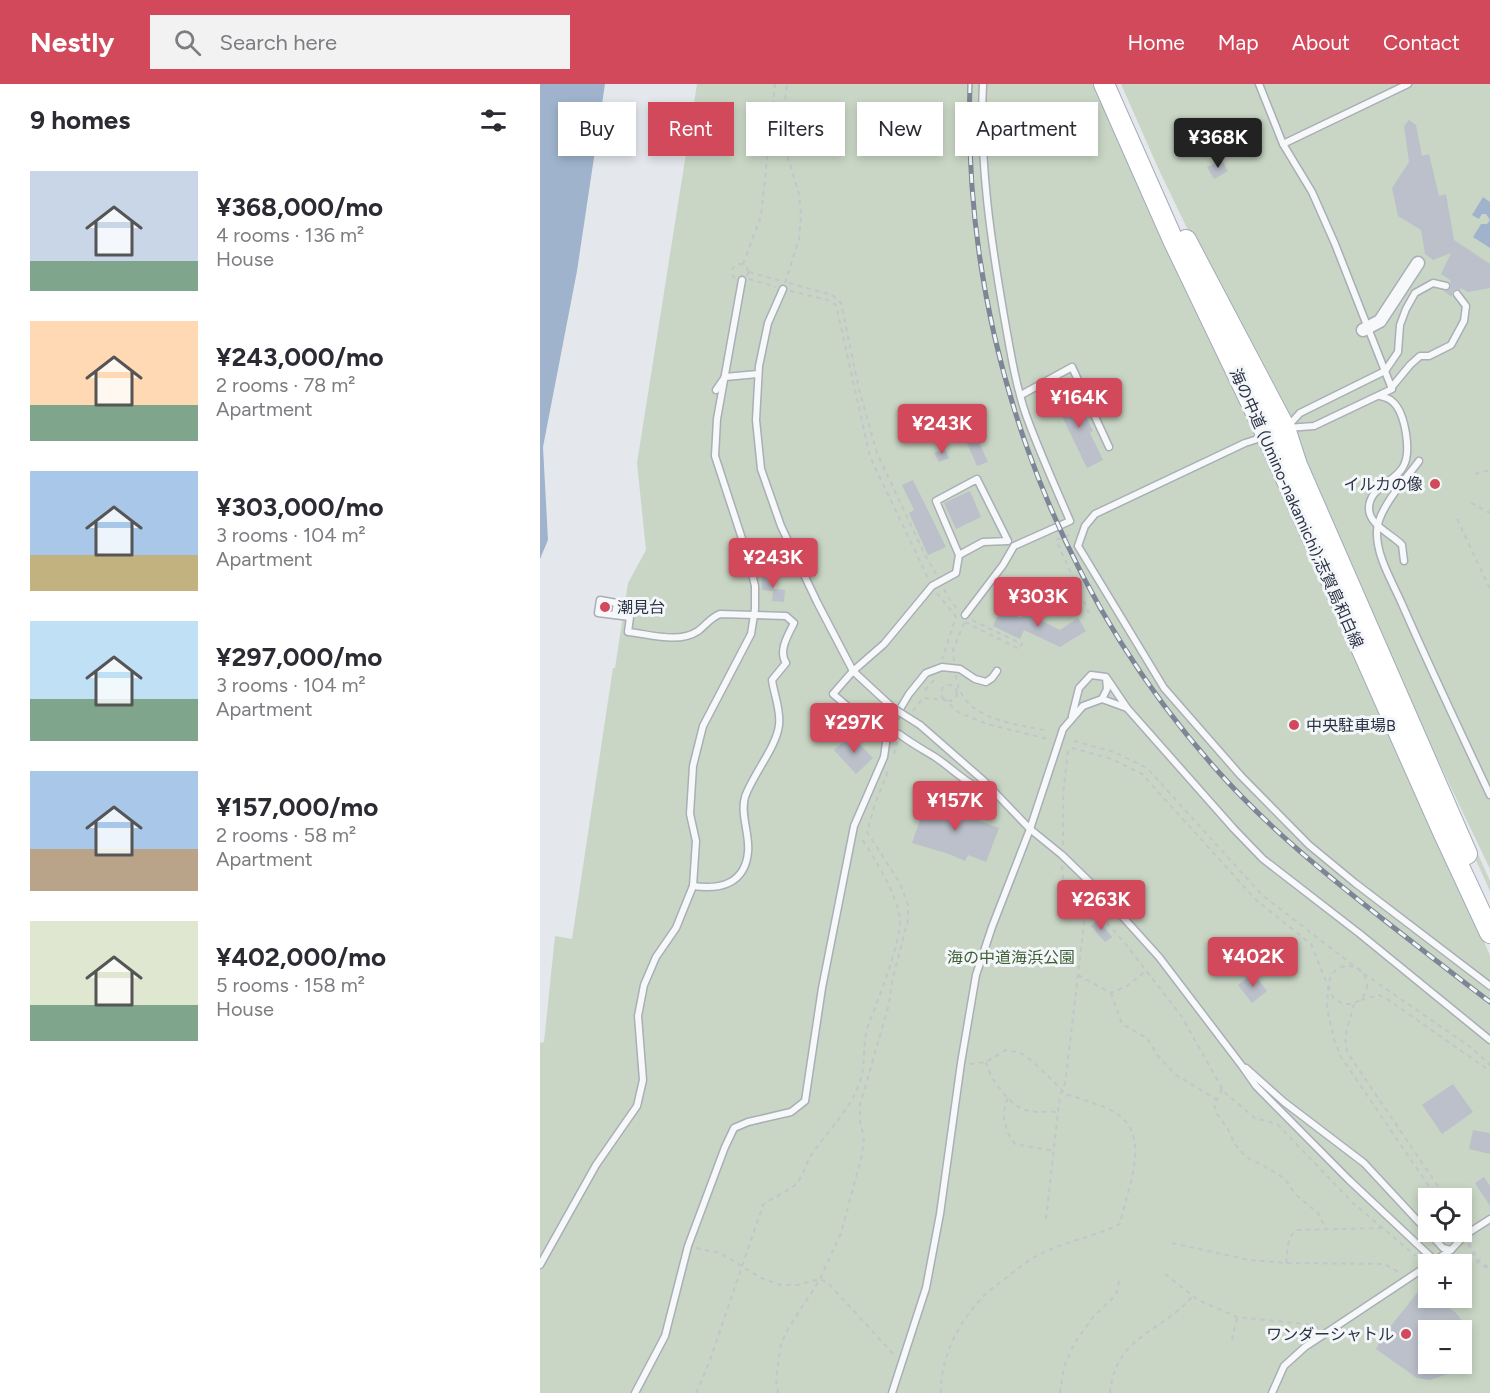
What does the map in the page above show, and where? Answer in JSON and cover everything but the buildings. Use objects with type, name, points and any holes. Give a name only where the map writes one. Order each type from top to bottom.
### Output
[{"type":"main road","name":"海の中道 (Umino-nakamichi);志賀島和白線","points":[[1104,84],[1173,240],[1267,436],[1490,933]]},
{"type":"main road","name":"海の中道 (Umino-nakamichi);志賀島和白線","points":[[1116,84],[1185,237],[1285,428],[1297,465],[1490,906]]},
{"type":"street","points":[[1365,329],[1380,321],[1418,263]]},
{"type":"lane","points":[[963,616],[1014,546],[1070,521],[1038,447],[1021,395],[996,267],[982,141],[983,84]]},
{"type":"lane","points":[[1259,84],[1283,144],[1312,192],[1335,244],[1365,329],[1391,388]]},
{"type":"lane","points":[[1283,144],[1408,84]]},
{"type":"lane","points":[[540,1265],[596,1165],[637,1106],[643,1080],[638,1016],[644,985],[656,957],[676,928],[693,886],[696,841],[690,814],[693,766],[703,726],[751,634],[754,616],[754,586],[748,557],[715,456],[717,419],[744,279]]},
{"type":"lane","points":[[1285,428],[1300,413],[1385,371],[1398,352],[1400,325],[1415,293],[1433,283],[1446,286]]},
{"type":"lane","points":[[784,285],[768,323],[758,375],[756,420],[761,469],[781,526],[853,671],[893,708],[920,725],[1103,895],[1159,957],[1256,1086],[1382,1212],[1428,1254]]},
{"type":"lane","points":[[1457,294],[1466,306],[1464,321],[1451,345],[1429,356],[1420,356],[1391,388],[1379,396],[1314,426],[1285,428],[1245,443],[1095,514],[1085,526],[1078,546],[1164,688],[1242,776],[1309,845],[1490,986]]},
{"type":"lane","points":[[1021,395],[1072,368],[1109,447]]},
{"type":"lane","points":[[725,377],[758,375]]},
{"type":"lane","points":[[716,390],[725,377]]},
{"type":"lane","points":[[1379,396],[1395,403],[1406,432],[1407,452],[1405,465],[1398,474],[1373,495],[1369,507],[1370,514],[1378,525],[1402,545],[1404,561]]},
{"type":"lane","points":[[1419,461],[1390,499],[1378,525],[1379,550],[1417,639],[1490,795]]},
{"type":"lane","points":[[854,712],[832,694],[853,671],[884,644],[932,586],[956,573],[959,555],[936,501],[977,479],[1008,541],[1014,546]]},
{"type":"lane","points":[[959,555],[983,542],[1008,541]]},
{"type":"lane","points":[[615,615],[630,616],[628,632],[678,638],[698,631],[711,618],[720,614],[786,616],[794,623],[783,650],[783,660],[786,663],[772,680],[779,712],[779,728],[745,797],[748,853],[743,867],[737,878],[728,885],[710,888],[693,886]]},
{"type":"lane","points":[[635,1393],[666,1336],[688,1246],[734,1128],[748,1122],[791,1112],[805,1101],[822,988],[854,826],[884,757],[888,729],[909,694],[926,673],[942,667],[960,669],[975,679],[986,682],[997,670]]},
{"type":"lane","points":[[1072,717],[1079,688],[1091,675],[1106,677],[1126,708],[1263,859],[1360,934],[1490,1040]]},
{"type":"lane","points":[[1102,699],[1107,689],[1106,677]]},
{"type":"lane","points":[[892,1393],[926,1288],[940,1214],[976,975],[992,927],[1030,829],[1063,729],[1083,706],[1102,699],[1126,708]]},
{"type":"lane","points":[[899,734],[917,748],[935,757],[975,788],[995,793]]},
{"type":"lane","points":[[1242,1066],[1284,1102],[1364,1163],[1443,1248],[1451,1250]]},
{"type":"lane","points":[[1472,1231],[1490,1219]]},
{"type":"lane","points":[[1445,1254],[1458,1242]]},
{"type":"lane","points":[[1272,1393],[1284,1366],[1305,1347],[1418,1271]]},
{"type":"path","points":[[743,264],[761,216],[775,84]]},
{"type":"path","points":[[784,285],[799,240],[801,216],[799,194],[781,135],[787,84]]},
{"type":"path","points":[[749,272],[828,300],[836,305],[870,457],[932,586],[950,612],[957,617],[940,666]]},
{"type":"path","points":[[744,279],[832,295],[841,303],[859,388],[877,453],[924,553],[951,602],[963,616]]},
{"type":"path","points":[[1475,474],[1490,470]]},
{"type":"path","points":[[1471,503],[1490,513]]},
{"type":"path","points":[[1457,519],[1490,589]]},
{"type":"path","points":[[1069,535],[1056,540],[1089,613]]},
{"type":"path","points":[[950,612],[1022,644],[1019,649],[965,622],[953,650],[954,662]]},
{"type":"path","points":[[955,627],[963,616]]},
{"type":"path","points":[[919,694],[934,682],[936,674]]},
{"type":"path","points":[[956,674],[957,686],[973,708],[988,717],[1048,731]]},
{"type":"path","points":[[778,1393],[776,1379],[781,1344],[820,1279],[841,1233],[862,1155],[864,1137],[860,1121],[860,1105],[890,1004],[892,981],[908,920],[908,905],[900,884],[867,832],[875,804],[892,763],[902,725],[923,698],[945,700],[951,701],[956,697],[957,691],[953,686],[942,689],[942,695],[945,700],[958,712],[987,724],[1048,739]]},
{"type":"path","points":[[1074,741],[1114,752],[1147,768],[1262,895],[1363,973],[1367,987],[1361,1000]]},
{"type":"path","points":[[1072,748],[1112,759],[1142,774],[1256,900],[1311,944],[1330,994],[1336,1002],[1345,1005],[1354,1004],[1379,995],[1490,1071]]},
{"type":"path","points":[[1047,1220],[1086,908],[1063,880],[1063,794],[1068,750]]},
{"type":"path","points":[[871,802],[884,769]]},
{"type":"path","points":[[696,1393],[709,1363],[763,1205],[793,1187],[800,1179],[811,1156],[854,1096],[862,1076],[863,1048],[868,1026],[881,995],[900,920],[897,906],[887,884],[858,832]]},
{"type":"path","points":[[1430,1188],[1341,1057],[1327,1009],[1330,976],[1337,969],[1346,966],[1355,967],[1468,1046],[1490,1065]]},
{"type":"path","points":[[1111,993],[1127,986],[1147,970]]},
{"type":"path","points":[[1078,975],[1111,993],[1122,1024],[1147,1038],[1158,1056],[1176,1075],[1216,1099]]},
{"type":"path","points":[[1354,1004],[1345,1037],[1347,1052],[1439,1188]]},
{"type":"path","points":[[941,1393],[944,1368],[950,1348],[961,1324],[986,1293],[1034,1257],[1102,1233],[1120,1224],[1122,1210],[1130,1189],[1134,1160],[1134,1141],[1122,1117],[1066,1095],[1026,1056],[1006,1050],[986,1062],[961,1063]]},
{"type":"path","points":[[986,1062],[990,1073],[1008,1098],[1024,1110],[1059,1112]]},
{"type":"path","points":[[1222,1089],[1214,1105],[1217,1114],[1246,1157],[1285,1179],[1295,1194],[1318,1213],[1326,1229]]},
{"type":"path","points":[[1008,1098],[1004,1125],[1015,1144],[1054,1151]]},
{"type":"path","points":[[1286,1263],[1292,1234],[1297,1230],[1383,1228]]},
{"type":"path","points":[[1467,1242],[1477,1262],[1490,1269]]},
{"type":"path","points":[[1172,1243],[1249,1260],[1286,1263],[1385,1264],[1406,1275]]},
{"type":"path","points":[[688,1246],[720,1253],[761,1278],[781,1285],[797,1285],[820,1279],[829,1284],[902,1364]]},
{"type":"path","points":[[1165,1274],[1193,1296],[1237,1317],[1305,1324],[1326,1329]]},
{"type":"path","points":[[1060,1393],[1064,1367],[1074,1344],[1093,1317],[1116,1295],[1120,1277]]},
{"type":"path","points":[[1110,1393],[1116,1365],[1126,1349],[1181,1309],[1193,1296]]},
{"type":"path","points":[[1232,1340],[1237,1317]]},
{"type":"green space","name":"海の中道海浜公園","points":[[697,84],[1098,84],[1247,409],[1362,675],[1490,955],[1490,1393],[540,1393],[540,1043],[544,1042],[555,936],[572,939],[628,583],[646,550],[637,463],[686,156],[734,156],[734,102],[694,102]]},
{"type":"green space","points":[[1121,84],[1490,84],[1490,869],[1413,708],[1490,881],[1490,891],[1216,288],[1159,170]]},
{"type":"water","points":[[540,84],[605,84],[602,102],[558,102],[558,156],[594,156],[577,271],[543,447],[548,540],[540,559]]},
{"type":"water","points":[[1483,197],[1490,202],[1490,220],[1486,214],[1482,214],[1479,219],[1472,215]]},
{"type":"water","points":[[1490,220],[1490,248],[1473,237],[1481,224],[1487,224]]},
{"type":"railway","points":[[970,84],[971,177],[982,269],[1000,360],[1028,449],[1063,535],[1106,618],[1157,695],[1235,790],[1300,852],[1490,1002]]},
{"type":"place","name":"イルカの像","points":[[1435,484]]},
{"type":"place","name":"潮見台","points":[[605,607]]},
{"type":"place","name":"中央駐車場B","points":[[1294,725]]},
{"type":"place","name":"ワンダーシャトル","points":[[1406,1334]]}]
